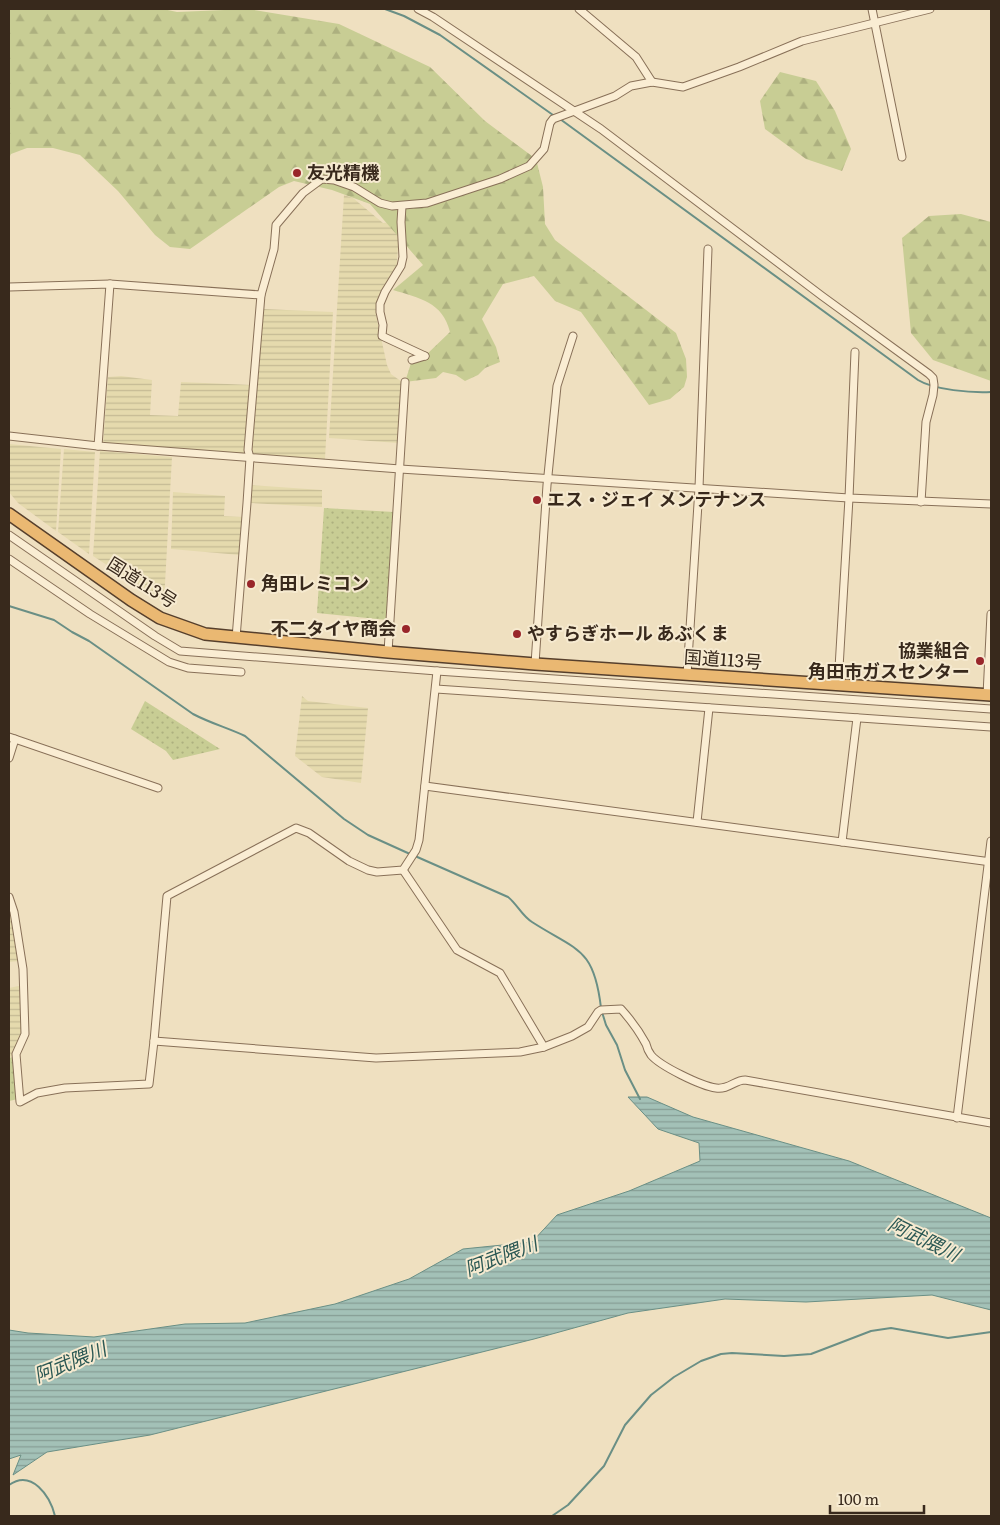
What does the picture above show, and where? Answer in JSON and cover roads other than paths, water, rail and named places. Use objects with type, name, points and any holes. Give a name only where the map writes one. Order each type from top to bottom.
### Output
[{"type":"highway","name":"国道113号","points":[[9,514],[131,600],[160,618],[205,634],[535,664],[989,695]]},
{"type":"street","points":[[418,9],[570,110],[576,112],[932,378],[933,395],[926,422],[921,502]]},
{"type":"street","points":[[578,9],[636,57],[652,82]]},
{"type":"street","points":[[872,9],[902,157]]},
{"type":"street","points":[[236,638],[250,458],[248,450],[261,295],[274,249],[276,225],[309,187],[322,179],[334,180],[354,187],[380,203],[392,206],[427,203],[520,171],[534,162],[544,150],[550,123],[553,119],[615,96],[631,86],[652,82],[683,87],[739,67],[802,41],[930,9]]},
{"type":"street","points":[[402,206],[403,257],[401,266],[385,292],[380,304],[380,312],[383,325],[382,336],[425,356],[412,360]]},
{"type":"street","points":[[687,675],[699,488],[708,249]]},
{"type":"street","points":[[9,287],[110,284],[261,295]]},
{"type":"street","points":[[98,446],[110,284]]},
{"type":"street","points":[[535,664],[556,386],[573,336]]},
{"type":"street","points":[[838,686],[855,352]]},
{"type":"street","points":[[388,652],[405,382]]},
{"type":"street","points":[[9,436],[98,446],[400,469],[849,498],[991,504]]},
{"type":"street","points":[[9,535],[155,636],[180,651],[437,671],[991,709]]},
{"type":"street","points":[[9,559],[90,614],[169,662],[188,668],[241,672]]},
{"type":"street","points":[[989,695],[991,614]]},
{"type":"street","points":[[404,870],[416,850],[419,840],[437,671]]},
{"type":"street","points":[[436,689],[991,727]]},
{"type":"street","points":[[697,822],[709,708]]},
{"type":"street","points":[[842,842],[857,718]]},
{"type":"street","points":[[9,758],[12,738],[158,788]]},
{"type":"street","points":[[425,786],[990,862]]},
{"type":"street","points":[[9,897],[14,912],[23,969],[25,1034],[16,1054],[20,1102],[37,1093],[65,1088],[149,1084],[167,896],[296,828],[309,833],[349,861],[368,870],[377,872],[404,870]]},
{"type":"street","points":[[957,1118],[990,862],[991,841]]},
{"type":"street","points":[[404,870],[456,950],[500,973],[544,1047]]},
{"type":"street","points":[[154,1041],[376,1058],[520,1052],[544,1047],[572,1036],[588,1027],[601,1010],[621,1009],[632,1020],[656,1061],[668,1069],[715,1088],[730,1086],[740,1080],[745,1080],[991,1123]]},
{"type":"water","name":"阿武隈川","points":[[628,1097],[647,1097],[693,1117],[849,1161],[991,1218],[991,1310],[932,1295],[806,1302],[725,1299],[628,1313],[534,1339],[150,1435],[47,1452],[13,1475],[21,1455],[9,1459],[9,1330],[94,1337],[185,1324],[245,1323],[335,1304],[409,1279],[463,1249],[532,1242],[557,1215],[629,1191],[700,1161],[699,1143],[658,1129]]},
{"type":"waterway","points":[[385,9],[404,16],[440,35],[553,115]]},
{"type":"waterway","points":[[560,119],[918,380],[943,388],[991,392]]},
{"type":"waterway","points":[[9,606],[54,620],[89,641],[193,714],[245,736],[344,819],[368,835],[410,854]]},
{"type":"waterway","points":[[415,856],[508,897],[528,919],[581,953],[594,973],[601,1008]]},
{"type":"waterway","points":[[602,1012],[606,1025],[617,1045],[625,1070],[640,1099]]},
{"type":"waterway","points":[[552,1516],[568,1505],[604,1466],[625,1425],[651,1395],[674,1377],[701,1361],[721,1354],[732,1353],[784,1356],[811,1354],[871,1331],[891,1328],[948,1338],[991,1332]]},
{"type":"waterway","points":[[9,1485],[25,1480],[39,1487],[49,1500],[55,1516]]},
{"type":"place","name":"友光精機","points":[[297,173]]},
{"type":"place","name":"エス・ジェイ メンテナンス","points":[[537,500]]},
{"type":"place","name":"角田レミコン","points":[[251,584]]},
{"type":"place","name":"不二タイヤ商会","points":[[406,629]]},
{"type":"place","name":"やすらぎホール あぶくま","points":[[517,634]]},
{"type":"place","name":"協業組合 角田市ガスセンター","points":[[980,661]]}]
